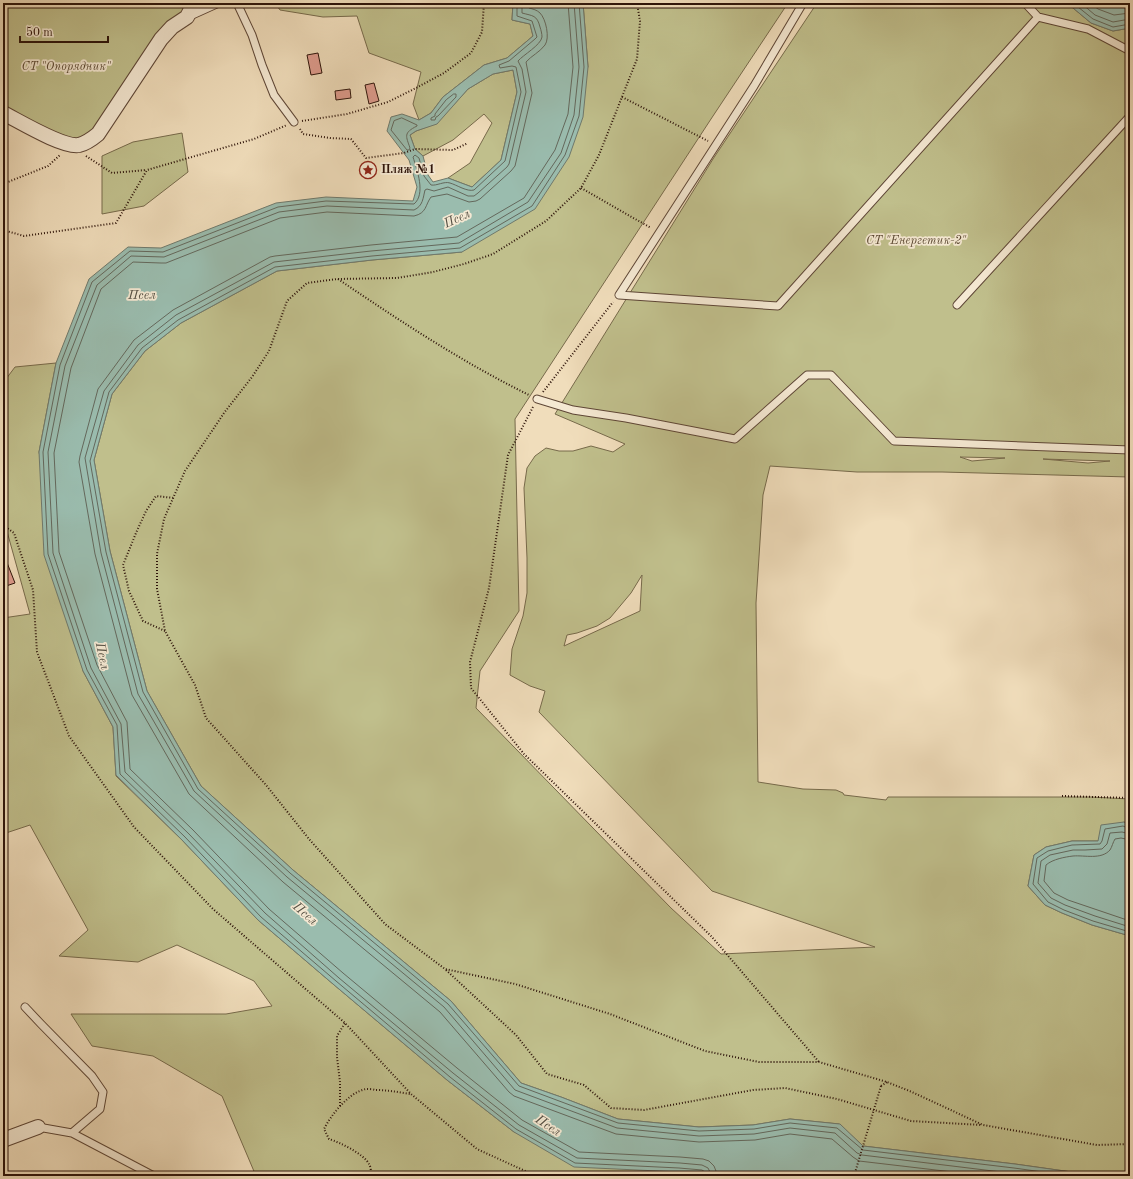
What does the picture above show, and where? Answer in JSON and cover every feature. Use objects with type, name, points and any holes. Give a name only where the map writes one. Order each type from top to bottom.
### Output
[{"type":"street","points":[[3,113],[53,139],[69,145],[79,145],[90,141],[98,134],[161,39],[172,28],[187,18],[194,3]]},
{"type":"street","points":[[3,1140],[38,1127]]},
{"type":"lane","points":[[187,18],[219,3]]},
{"type":"lane","points":[[237,3],[252,35],[274,95],[294,122]]},
{"type":"lane","points":[[803,3],[754,86],[619,295],[778,306],[1038,17]]},
{"type":"lane","points":[[1025,3],[1038,17],[1088,29],[1130,51]]},
{"type":"lane","points":[[956,305],[1130,116]]},
{"type":"lane","points":[[537,399],[573,410],[626,418],[735,439],[807,375],[831,375],[894,441],[1130,450]]},
{"type":"lane","points":[[25,1007],[92,1076],[103,1092],[100,1110],[72,1133]]},
{"type":"lane","points":[[38,1127],[72,1133],[154,1176]]},
{"type":"path","points":[[3,184],[48,166],[69,145],[112,174],[147,170],[254,139],[294,122],[347,114],[388,102],[444,73],[471,53],[482,32],[484,3]]},
{"type":"path","points":[[637,3],[640,21],[637,59],[599,155],[581,188],[546,221],[493,254],[464,264],[433,272],[397,278],[337,279],[306,284],[287,302],[268,351],[252,377],[224,413],[185,471],[164,520],[157,554],[157,589],[165,631],[196,685],[206,718],[266,785],[308,839],[385,924],[444,969],[516,1035],[547,1074],[584,1085],[611,1108],[644,1110],[752,1090],[786,1088],[837,1099],[911,1121],[983,1125],[1097,1145],[1130,1144]]},
{"type":"path","points":[[622,97],[716,145]]},
{"type":"path","points":[[294,122],[304,134],[330,138],[351,139],[366,158],[404,153],[415,149],[453,150],[468,143]]},
{"type":"path","points":[[3,230],[24,236],[116,223],[147,170]]},
{"type":"path","points":[[581,188],[659,233]]},
{"type":"path","points":[[337,279],[424,336],[495,378],[537,399]]},
{"type":"path","points":[[619,295],[537,399],[508,455],[489,588],[470,662],[471,688],[524,754],[712,937],[819,1062]]},
{"type":"path","points":[[165,631],[143,621],[129,591],[123,565],[146,511],[156,496],[174,498]]},
{"type":"path","points":[[3,526],[14,533],[33,590],[37,652],[68,736],[134,827],[208,903],[345,1023],[411,1094],[477,1149],[536,1176]]},
{"type":"path","points":[[1062,796],[1130,798]]},
{"type":"path","points":[[444,969],[516,984],[610,1014],[705,1051],[760,1062],[819,1062],[887,1082],[983,1125]]},
{"type":"path","points":[[340,1106],[337,1036],[345,1023]]},
{"type":"path","points":[[854,1176],[881,1086],[887,1082]]},
{"type":"path","points":[[371,1176],[369,1163],[342,1143],[329,1139],[324,1129],[329,1118],[353,1095],[366,1089],[388,1090],[411,1094]]},
{"type":"green space","name":"СТ \"Опорядник\"","points":[[3,3],[194,3],[172,27],[98,134],[79,145],[3,113]]},
{"type":"green space","points":[[275,3],[513,3],[512,20],[530,24],[533,36],[507,58],[484,65],[443,97],[431,113],[419,120],[413,104],[421,72],[369,53],[357,16],[323,17],[280,10]]},
{"type":"green space","name":"СТ \"Енергетик-2\"","points":[[583,3],[788,3],[515,419],[519,611],[480,671],[476,708],[671,908],[721,954],[875,947],[712,891],[539,712],[545,691],[530,686],[510,675],[512,649],[523,616],[527,593],[524,488],[527,468],[535,456],[546,448],[559,451],[573,451],[591,446],[613,452],[625,444],[555,414],[713,159],[817,3],[1067,3],[1091,23],[1113,31],[1130,28],[1130,477],[942,472],[857,472],[770,466],[763,495],[756,603],[758,782],[803,789],[836,790],[844,795],[886,800],[888,797],[1091,797],[1130,799],[1130,825],[1124,822],[1098,841],[1072,841],[1046,847],[1034,855],[1028,886],[1045,905],[1092,925],[1130,936],[1130,1176],[1100,1176],[1015,1164],[863,1146],[839,1124],[790,1119],[753,1125],[699,1127],[618,1119],[521,1083],[451,1001],[293,870],[201,786],[147,691],[110,551],[94,460],[112,394],[145,351],[181,323],[277,271],[372,260],[462,252],[588,67]],"holes":[[[960,457],[1005,458],[972,461]],[[1043,459],[1110,461],[1088,463]],[[642,575],[640,611],[564,646],[567,635],[597,626],[610,618],[631,593]]]},
{"type":"green space","points":[[513,70],[517,92],[501,160],[472,187],[448,178],[470,163],[492,123],[484,114],[453,140],[423,156],[415,149],[410,135],[416,131],[437,123],[468,89],[493,74]]},
{"type":"green space","points":[[182,133],[188,172],[144,206],[102,214],[102,156],[133,142]]},
{"type":"green space","points":[[56,363],[39,452],[83,671],[113,727],[116,776],[182,840],[258,920],[447,1080],[514,1132],[679,1172],[718,1176],[256,1176],[222,1096],[153,1056],[92,1046],[71,1014],[226,1014],[272,1006],[254,981],[177,945],[138,962],[59,956],[88,930],[30,825],[3,834],[3,618],[30,614],[3,517],[3,383],[15,367]]},
{"type":"water","name":"Псел","points":[[513,3],[583,3],[588,67],[583,117],[569,157],[535,209],[462,252],[372,260],[277,271],[181,323],[145,351],[112,394],[94,460],[110,551],[147,691],[201,786],[293,870],[451,1001],[521,1083],[618,1119],[699,1127],[753,1125],[790,1119],[840,1124],[863,1146],[1015,1164],[1100,1176],[719,1176],[679,1172],[574,1167],[514,1132],[447,1080],[258,920],[182,840],[116,775],[113,727],[83,671],[44,555],[39,452],[56,363],[89,279],[128,247],[161,248],[276,203],[326,197],[413,201],[417,187],[409,160],[387,131],[391,117],[402,114],[419,120],[431,113],[443,97],[484,65],[507,58],[533,36],[530,24],[512,20]],"holes":[[[513,70],[517,92],[501,160],[472,187],[448,178],[433,182],[428,175],[423,156],[415,149],[410,135],[416,131],[437,124],[468,89],[493,74]]]},
{"type":"water","points":[[1067,3],[1130,3],[1130,28],[1113,31],[1091,23]]},
{"type":"water","points":[[1124,822],[1130,825],[1130,936],[1092,925],[1045,905],[1028,886],[1034,855],[1046,847],[1072,841],[1098,841],[1101,825]]},
{"type":"building","points":[[318,53],[322,73],[311,75],[307,55]]},
{"type":"building","points":[[374,83],[379,101],[369,104],[365,85]]},
{"type":"building","points":[[350,89],[351,98],[336,100],[335,91]]},
{"type":"building","points":[[3,555],[15,583],[3,587]]},
{"type":"place","name":"Пляж №1","points":[[368,170]]}]
